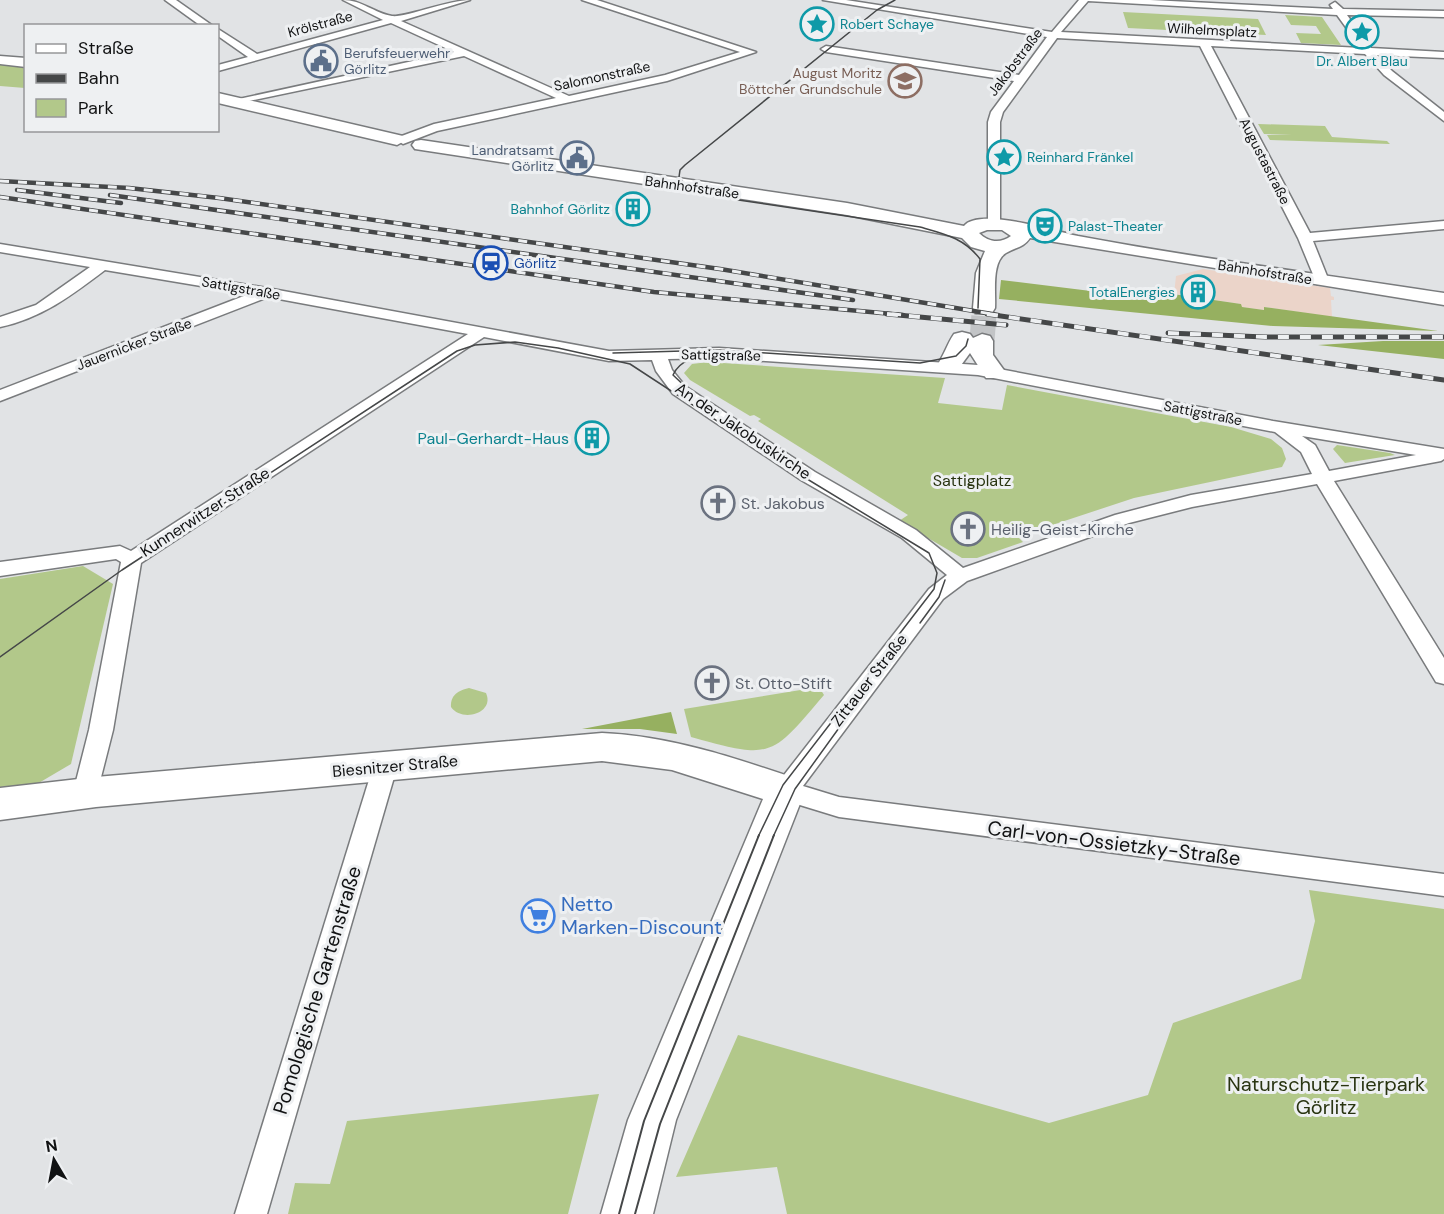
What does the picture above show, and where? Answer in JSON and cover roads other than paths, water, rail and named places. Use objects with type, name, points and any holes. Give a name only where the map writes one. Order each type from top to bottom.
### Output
[{"type":"main road","points":[[0,60],[24,63]]},
{"type":"main road","name":"Bahnhofstraße","points":[[222,100],[342,129],[400,148],[478,155],[906,219],[1012,239],[1085,243],[1444,299]]},
{"type":"main road","points":[[979,231],[982,248],[969,270],[975,307],[989,259],[994,251],[1012,239]]},
{"type":"main road","points":[[948,368],[959,352],[972,340],[994,372]]},
{"type":"main road","name":"Biesnitzer Straße","points":[[0,804],[85,793],[602,747],[628,748],[681,758],[786,791]]},
{"type":"main road","name":"Zittauer Straße","points":[[627,1214],[652,1120],[786,791]]},
{"type":"street","points":[[170,0],[205,24]]},
{"type":"street","points":[[348,0],[468,52],[567,99]]},
{"type":"street","name":"Krölstraße","points":[[219,68],[465,0]]},
{"type":"street","name":"Salomonstraße","points":[[400,148],[432,132],[458,123],[667,78],[751,52],[587,0]]},
{"type":"street","name":"Wilhelmsplatz","points":[[828,0],[1054,35],[1444,55]]},
{"type":"street","name":"Jakobstraße","points":[[979,231],[994,122],[1001,105],[1054,35],[1084,0]]},
{"type":"street","name":"Wilhelmsplatz","points":[[1092,0],[1340,12],[1444,14]]},
{"type":"street","points":[[1331,0],[1369,52],[1392,77],[1444,118]]},
{"type":"street","points":[[219,33],[255,57]]},
{"type":"street","name":"Augustastraße","points":[[1204,43],[1305,238],[1321,271],[1322,281]]},
{"type":"street","points":[[826,49],[1022,79]]},
{"type":"street","points":[[222,100],[468,52]]},
{"type":"street","points":[[1305,238],[1444,225]]},
{"type":"street","name":"Sattigstraße","points":[[0,248],[267,292],[613,356],[718,353],[994,372],[1273,426],[1444,454]]},
{"type":"street","points":[[0,322],[32,313],[72,288],[102,265]]},
{"type":"street","name":"Jauernicker Straße","points":[[0,396],[267,292]]},
{"type":"street","name":"Kunnerwitzer Straße","points":[[85,793],[100,730],[131,560],[479,333]]},
{"type":"street","name":"An der Jakobuskirche","points":[[659,355],[664,371],[679,390],[807,475],[918,542],[950,564],[960,576]]},
{"type":"street","points":[[1273,426],[1309,449],[1323,478],[1444,676]]},
{"type":"street","name":"Sattigstraße","points":[[1323,478],[1444,454]]},
{"type":"street","name":"Zittauer Straße","points":[[786,791],[944,585],[960,576],[1122,519],[1191,501],[1323,478]]},
{"type":"street","points":[[0,569],[120,552],[131,560]]},
{"type":"street","name":"Pomologische Gartenstraße","points":[[251,1214],[385,767]]},
{"type":"street","name":"Carl-von-Ossietzky-Straße","points":[[786,791],[839,807],[1444,885]]},
{"type":"tunnel","points":[[984,308],[984,314]]},
{"type":"tunnel","points":[[982,341],[984,314]]},
{"type":"tram line","points":[[895,0],[877,10],[685,165],[680,170],[679,177],[688,188],[711,196],[920,227],[961,241],[980,259],[978,308]]},
{"type":"tram line","points":[[613,353],[718,350],[920,363],[956,356],[966,346],[968,339]]},
{"type":"tram line","points":[[0,657],[122,570],[457,351],[475,345],[515,342],[558,348],[630,364],[789,468],[929,553],[937,573],[934,589],[783,785],[758,837]]},
{"type":"tram line","points":[[692,393],[673,375],[676,369],[686,361],[717,355]]},
{"type":"tram line","points":[[920,623],[939,597],[945,580]]},
{"type":"tram line","points":[[773,837],[795,789],[862,696]]},
{"type":"tram line","points":[[619,1214],[644,1121],[759,835]]},
{"type":"tram line","points":[[635,1214],[660,1124],[774,835]]},
{"type":"railway","points":[[0,181],[129,188],[219,198],[720,269],[998,315]]},
{"type":"railway","points":[[17,190],[121,203]]},
{"type":"railway","points":[[110,195],[853,300]]},
{"type":"railway","points":[[0,197],[654,292],[903,315]]},
{"type":"railway","points":[[887,314],[1006,325]]},
{"type":"railway","points":[[987,314],[1444,380]]},
{"type":"railway","points":[[1168,333],[1265,337],[1444,337]]},
{"type":"place","name":"Robert Schaye","points":[[817,24]]},
{"type":"place","name":"Dr. Albert Blau","points":[[1362,32]]},
{"type":"place","name":"Berufsfeuerwehr Görlitz","points":[[321,61]]},
{"type":"place","name":"August Moritz Böttcher Grundschule","points":[[905,81]]},
{"type":"place","name":"Reinhard Fränkel","points":[[1004,157]]},
{"type":"place","name":"Landratsamt Görlitz","points":[[577,158]]},
{"type":"place","name":"Bahnhof Görlitz","points":[[633,209]]},
{"type":"place","name":"Palast-Theater","points":[[1045,226]]},
{"type":"place","name":"Görlitz","points":[[491,263]]},
{"type":"place","name":"TotalEnergies","points":[[1198,292]]},
{"type":"place","name":"Paul-Gerhardt-Haus","points":[[592,438]]},
{"type":"place","name":"St. Jakobus","points":[[718,503]]},
{"type":"place","name":"Heilig-Geist-Kirche","points":[[968,529]]},
{"type":"place","name":"St. Otto-Stift","points":[[712,683]]},
{"type":"place","name":"Netto Marken-Discount","points":[[538,916]]},
{"type":"park label","name":"Sattigplatz","points":[[972,480]]},
{"type":"park label","name":"Naturschutz-Tierpark Görlitz","points":[[1326,1096]]}]
